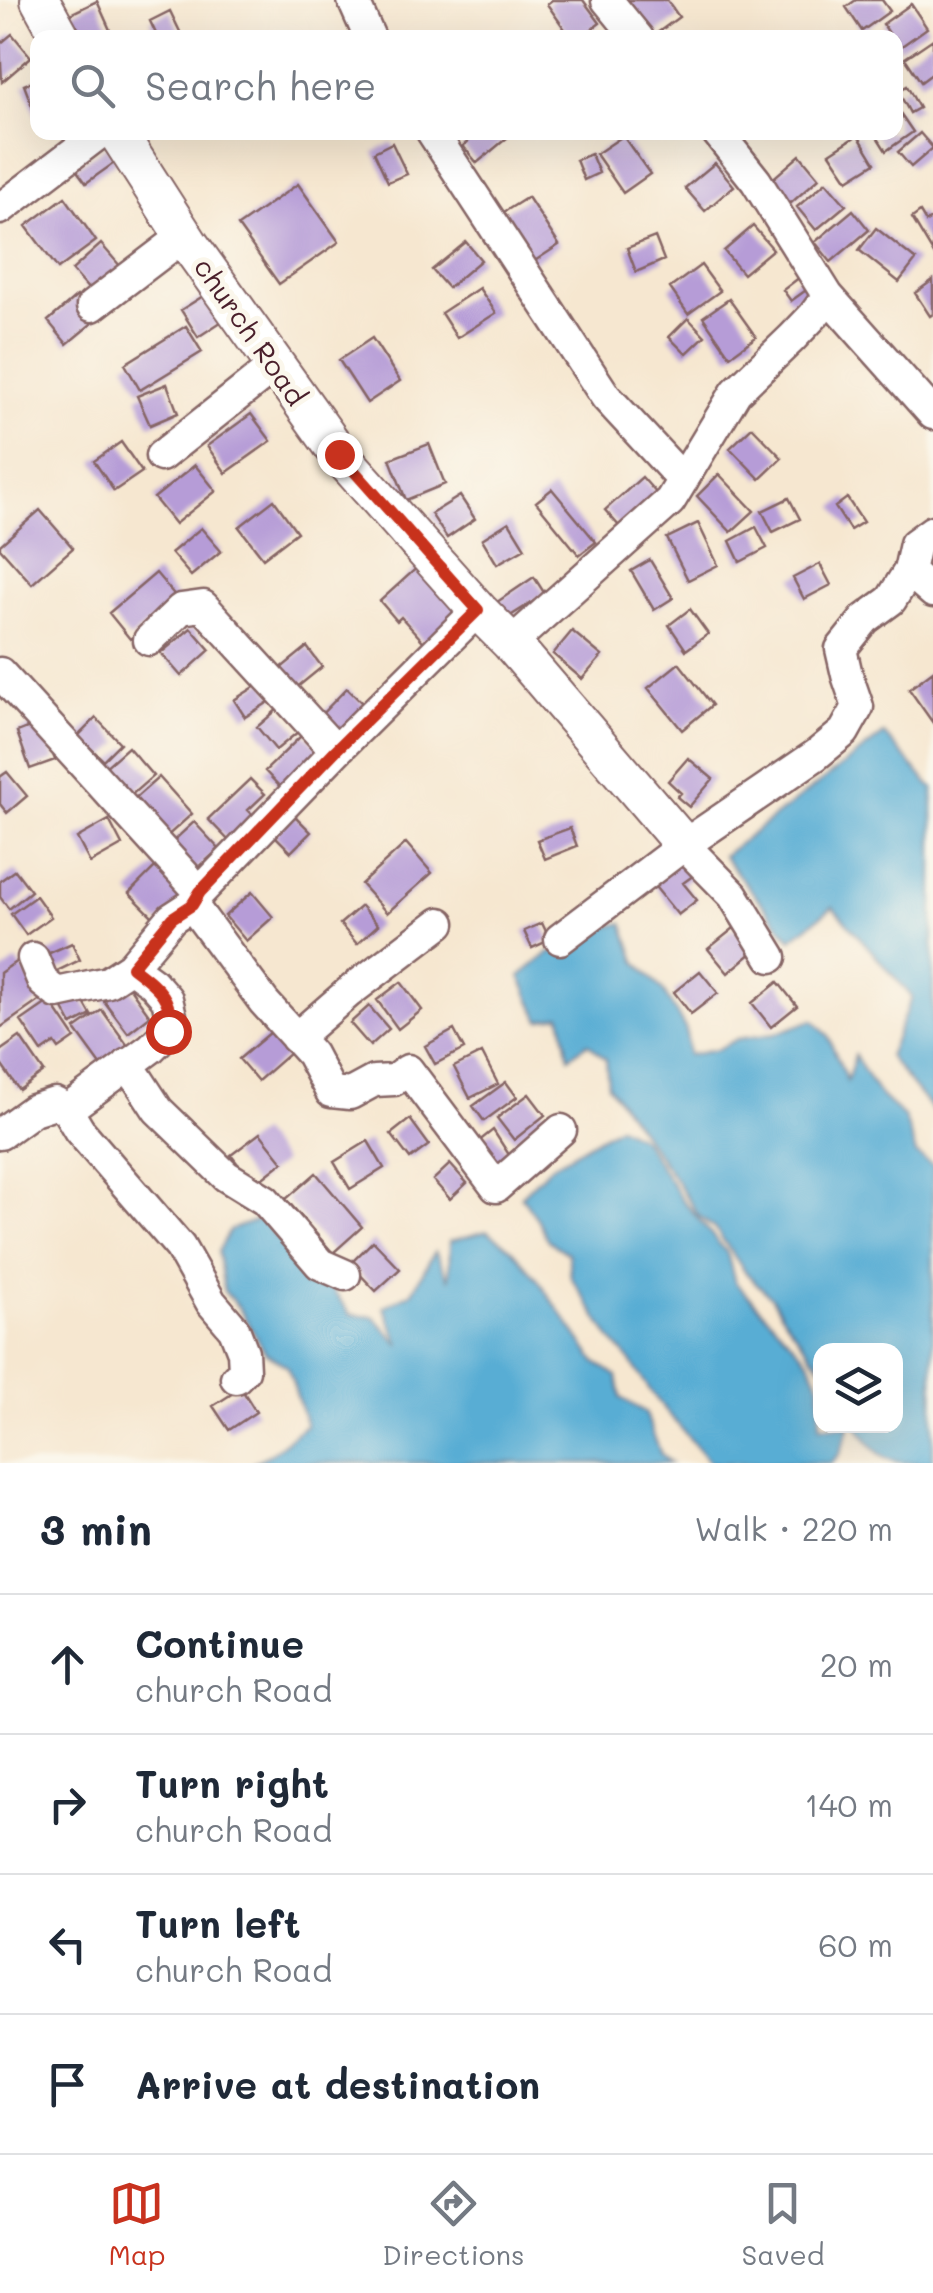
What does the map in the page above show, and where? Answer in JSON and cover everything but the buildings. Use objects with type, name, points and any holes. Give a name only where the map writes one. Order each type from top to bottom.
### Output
[{"type":"street","points":[[40,0],[57,30]]},
{"type":"street","points":[[353,0],[366,30]]},
{"type":"street","points":[[607,0],[631,30]]},
{"type":"street","points":[[0,209],[91,140]]},
{"type":"street","name":"church Road","points":[[123,140],[184,236],[339,454],[511,643],[684,845],[733,894],[771,957]]},
{"type":"street","points":[[437,140],[606,397],[682,480]]},
{"type":"street","points":[[724,140],[756,182],[828,296],[933,414]]},
{"type":"street","points":[[92,306],[184,236]]},
{"type":"street","points":[[511,643],[670,500],[736,392],[792,338],[828,296]]},
{"type":"street","points":[[160,456],[276,365]]},
{"type":"street","points":[[560,939],[844,732],[858,707],[841,649],[865,619],[891,600],[909,571],[915,544],[933,531]]},
{"type":"street","points":[[909,571],[933,592]]},
{"type":"street","points":[[148,640],[180,609],[202,606],[336,750]]},
{"type":"street","points":[[34,958],[43,982],[56,993],[108,982],[132,967],[172,918],[478,610]]},
{"type":"street","points":[[0,673],[196,898],[264,1002],[311,1054],[331,1092],[350,1094],[374,1081],[394,1080],[408,1070],[496,1188],[561,1130]]},
{"type":"street","points":[[296,1038],[440,923]]},
{"type":"street","points":[[67,1110],[168,1031],[171,1016],[167,999],[132,967]]},
{"type":"street","points":[[124,1067],[158,1110],[226,1176],[265,1200],[320,1264],[345,1275]]},
{"type":"street","points":[[0,1134],[33,1110],[54,1103],[67,1110],[180,1247],[212,1302],[234,1330],[243,1352],[244,1370],[236,1378]]},
{"type":"water","points":[[884,734],[933,789],[933,1111],[888,1056],[912,997],[833,907],[791,939],[723,856]]},
{"type":"water","points":[[623,923],[636,961],[664,992],[686,1030],[688,1055],[813,1020],[828,1036],[847,1081],[855,1056],[877,1092],[905,1118],[916,1154],[933,1166],[933,1463],[888,1458],[862,1433],[903,1433],[903,1343],[813,1343],[813,1356],[772,1298],[745,1272],[717,1231],[698,1215],[608,1085],[606,1059],[588,1043],[569,1057],[561,1015],[540,1020],[520,976],[549,953],[579,948],[594,930]]},
{"type":"water","points":[[619,1126],[642,1138],[681,1198],[727,1253],[735,1282],[809,1360],[813,1369],[813,1433],[848,1433],[840,1454],[831,1463],[710,1463],[611,1339],[571,1277],[568,1253],[548,1241],[521,1196],[550,1167]]},
{"type":"water","points":[[262,1218],[275,1237],[304,1256],[350,1314],[374,1317],[400,1345],[384,1307],[412,1292],[435,1251],[449,1280],[450,1241],[487,1231],[512,1249],[538,1280],[596,1363],[617,1376],[621,1398],[645,1412],[661,1455],[671,1463],[252,1463],[269,1455],[306,1425],[288,1367],[265,1352],[224,1291],[218,1252],[230,1230]]},
{"type":"route","points":[[168,1031],[171,1016],[167,999],[132,967],[172,918],[192,905],[336,750],[478,610],[339,454]]}]
